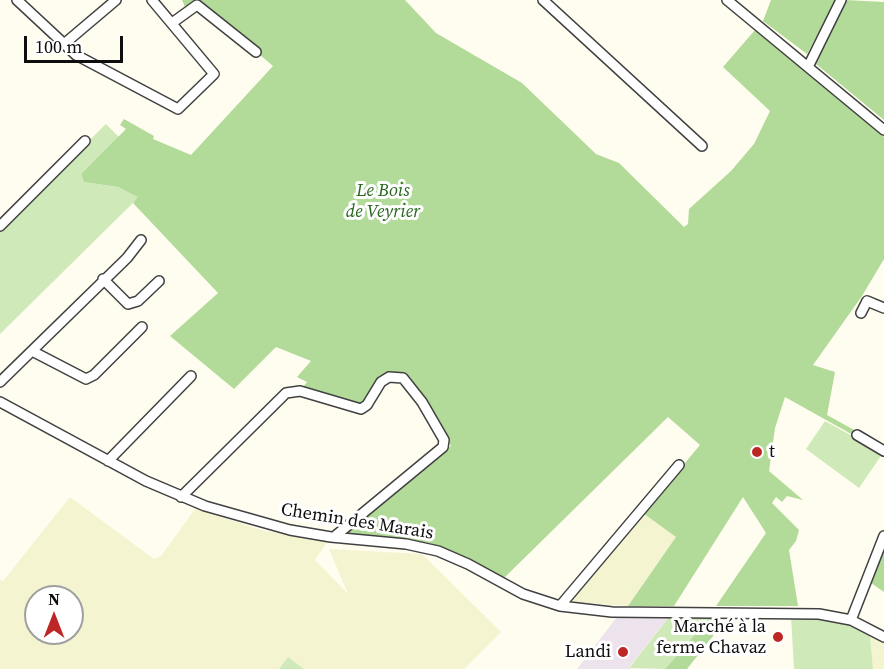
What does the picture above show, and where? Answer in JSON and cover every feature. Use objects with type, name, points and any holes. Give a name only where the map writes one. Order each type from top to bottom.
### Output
[{"type":"street","points":[[17,0],[81,58],[178,109],[214,74],[152,0]]},
{"type":"street","points":[[64,44],[116,0]]},
{"type":"street","points":[[543,0],[702,146]]},
{"type":"street","points":[[727,0],[884,130]]},
{"type":"street","points":[[808,67],[841,0]]},
{"type":"street","points":[[172,24],[197,5],[256,52]]},
{"type":"street","points":[[0,226],[85,141]]},
{"type":"street","points":[[0,382],[141,240]]},
{"type":"street","points":[[103,279],[128,304],[138,301],[159,281]]},
{"type":"street","points":[[861,313],[867,301],[884,308]]},
{"type":"street","points":[[32,351],[86,379],[94,375],[142,327]]},
{"type":"street","points":[[108,461],[190,375]]},
{"type":"street","points":[[181,497],[281,396],[297,388],[361,409],[367,405],[381,382],[389,377],[403,378],[422,402],[444,440],[441,450],[334,537]]},
{"type":"street","name":"Chemin des Marais","points":[[0,402],[108,461],[181,497],[259,523],[334,537],[406,544],[438,551],[468,564],[523,594],[560,606],[604,612],[803,612],[850,620],[884,637]]},
{"type":"street","points":[[856,435],[884,451]]},
{"type":"street","points":[[560,606],[679,465]]},
{"type":"street","points":[[850,620],[884,536]]},
{"type":"shaded area","points":[[617,617],[669,617],[629,667],[631,669],[577,669]]},
{"type":"green space","name":"Le Bois de Veyrier","points":[[182,0],[405,0],[436,33],[522,83],[596,154],[619,163],[684,227],[688,224],[689,209],[731,171],[754,144],[770,111],[723,67],[755,30],[884,137],[884,259],[862,296],[813,365],[835,372],[827,415],[856,431],[853,435],[785,397],[775,428],[769,471],[803,500],[787,496],[782,502],[776,497],[772,503],[799,530],[796,541],[789,550],[798,606],[716,606],[766,533],[743,497],[674,606],[628,606],[676,537],[643,513],[700,445],[668,417],[504,578],[467,557],[429,543],[345,534],[407,478],[451,446],[410,377],[406,373],[391,374],[364,402],[357,405],[303,387],[307,382],[297,377],[311,361],[276,347],[234,389],[170,336],[218,293],[133,203],[138,197],[118,187],[84,182],[81,174],[126,129],[120,125],[124,119],[154,136],[153,139],[191,155],[273,66],[197,1],[185,7]]},
{"type":"green space","points":[[771,0],[836,0],[807,54],[763,21]]},
{"type":"green space","points":[[845,0],[884,2],[884,120],[816,64]]},
{"type":"green space","points":[[106,124],[119,137],[81,174],[84,182],[118,187],[139,197],[0,334],[0,228]]},
{"type":"green space","points":[[825,421],[883,453],[859,488],[806,449]]},
{"type":"green space","points":[[70,497],[154,559],[161,556],[195,509],[265,531],[328,541],[315,560],[348,594],[329,549],[422,554],[501,632],[464,669],[304,669],[288,657],[279,669],[0,669],[0,580],[3,581]]},
{"type":"green space","points":[[643,513],[677,537],[628,606],[569,602]]},
{"type":"green space","points":[[884,550],[884,592],[871,583]]},
{"type":"green space","points":[[677,615],[710,616],[665,669],[629,668],[669,617]]},
{"type":"green space","points":[[791,616],[836,620],[870,634],[873,669],[794,669]]},
{"type":"green space","points":[[712,618],[717,631],[687,669],[665,669],[708,619]]},
{"type":"green space","points":[[870,634],[884,643],[884,669],[873,669]]},
{"type":"green space","points":[[288,657],[304,669],[279,669]]},
{"type":"place","name":"t","points":[[757,452]]},
{"type":"place","name":"Marché à la ferme Chavaz","points":[[778,637]]},
{"type":"place","name":"Landi","points":[[623,652]]}]
